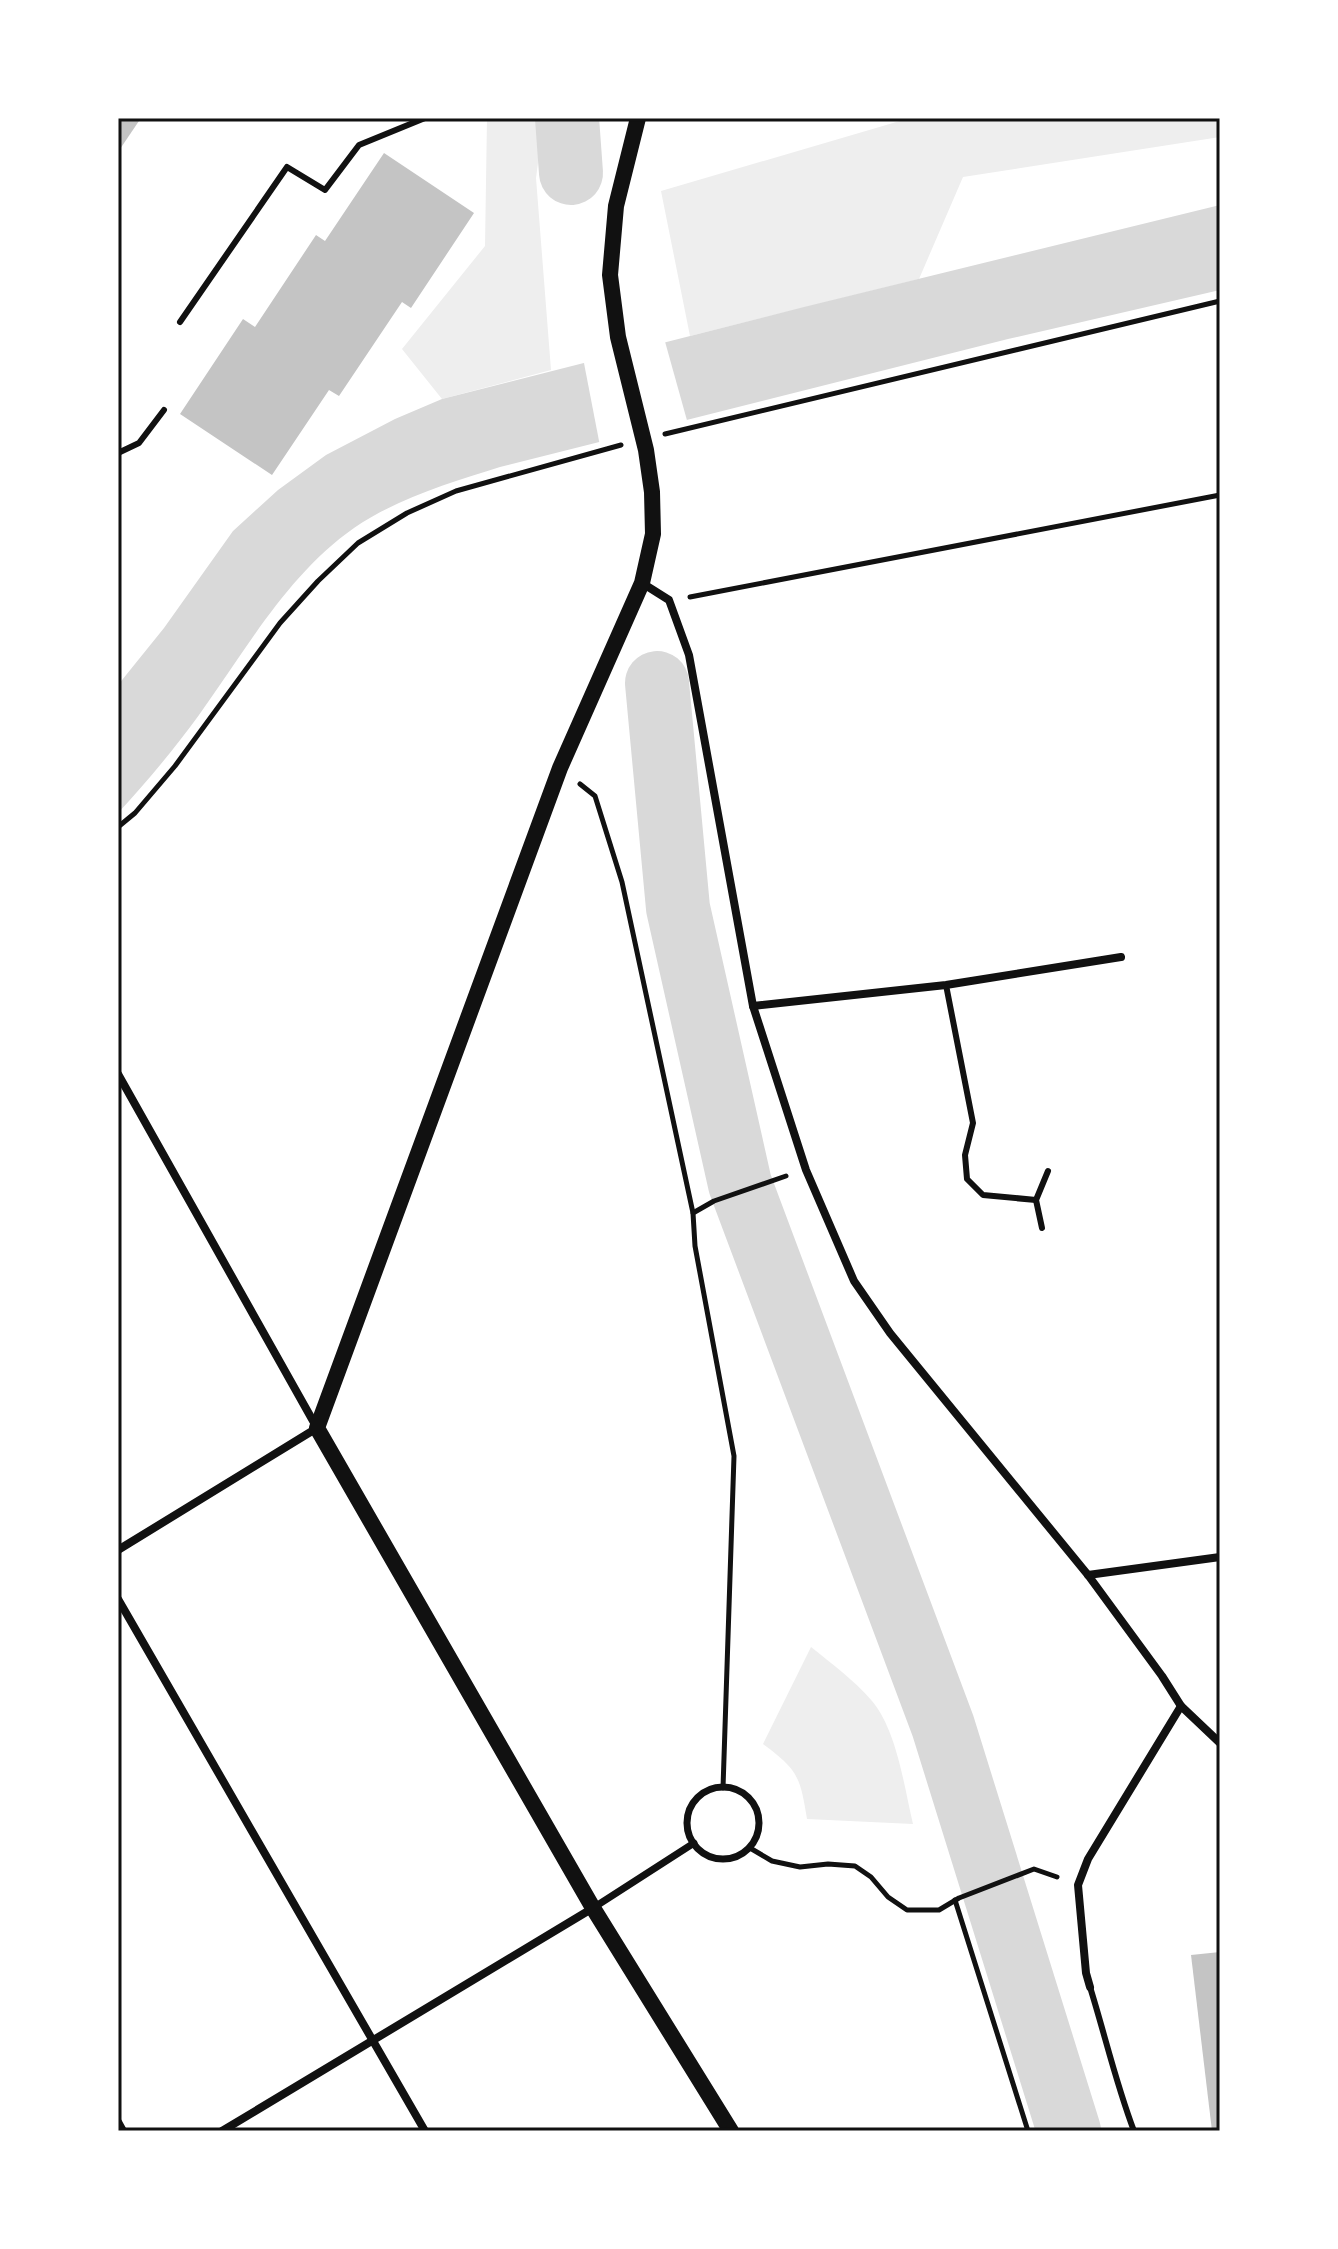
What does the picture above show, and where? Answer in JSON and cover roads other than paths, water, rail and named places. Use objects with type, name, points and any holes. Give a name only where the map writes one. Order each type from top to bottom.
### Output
[{"type":"main road","points":[[638,118],[616,206],[610,275],[618,337],[646,450],[652,492],[653,534],[642,583],[560,768],[317,1428],[593,1908],[731,2131]]},
{"type":"street","points":[[642,583],[669,600],[689,655],[753,1006],[806,1170],[854,1281],[890,1333],[1088,1575],[1181,1706],[1220,1743]]},
{"type":"street","points":[[753,1006],[946,985],[1121,957]]},
{"type":"street","points":[[118,1074],[317,1428],[118,1550]]},
{"type":"street","points":[[1088,1575],[1220,1557]]},
{"type":"street","points":[[118,1599],[425,2131]]},
{"type":"street","points":[[1090,1987],[1078,1885],[1088,1859],[1181,1706]]},
{"type":"street","points":[[712,1789],[735,1789],[754,1805],[759,1816],[759,1829],[750,1848],[737,1857],[713,1858],[694,1843],[687,1822],[695,1802],[712,1789]]},
{"type":"street","points":[[222,2131],[593,1908],[694,1843]]},
{"type":"street","points":[[118,2122],[123,2131]]},
{"type":"lane","points":[[180,322],[287,167],[325,190],[359,145],[425,118]]},
{"type":"lane","points":[[118,453],[139,443],[164,410]]},
{"type":"lane","points":[[946,985],[973,1123],[965,1155],[967,1179],[983,1195],[1036,1200]]},
{"type":"lane","points":[[1042,1228],[1036,1200],[1048,1171]]},
{"type":"lane","points":[[1090,1987],[1118,2089],[1134,2131]]},
{"type":"waterway","points":[[567,118],[571,173]]},
{"type":"waterway","points":[[657,683],[678,908],[740,1184],[943,1726],[1069,2131]]}]
